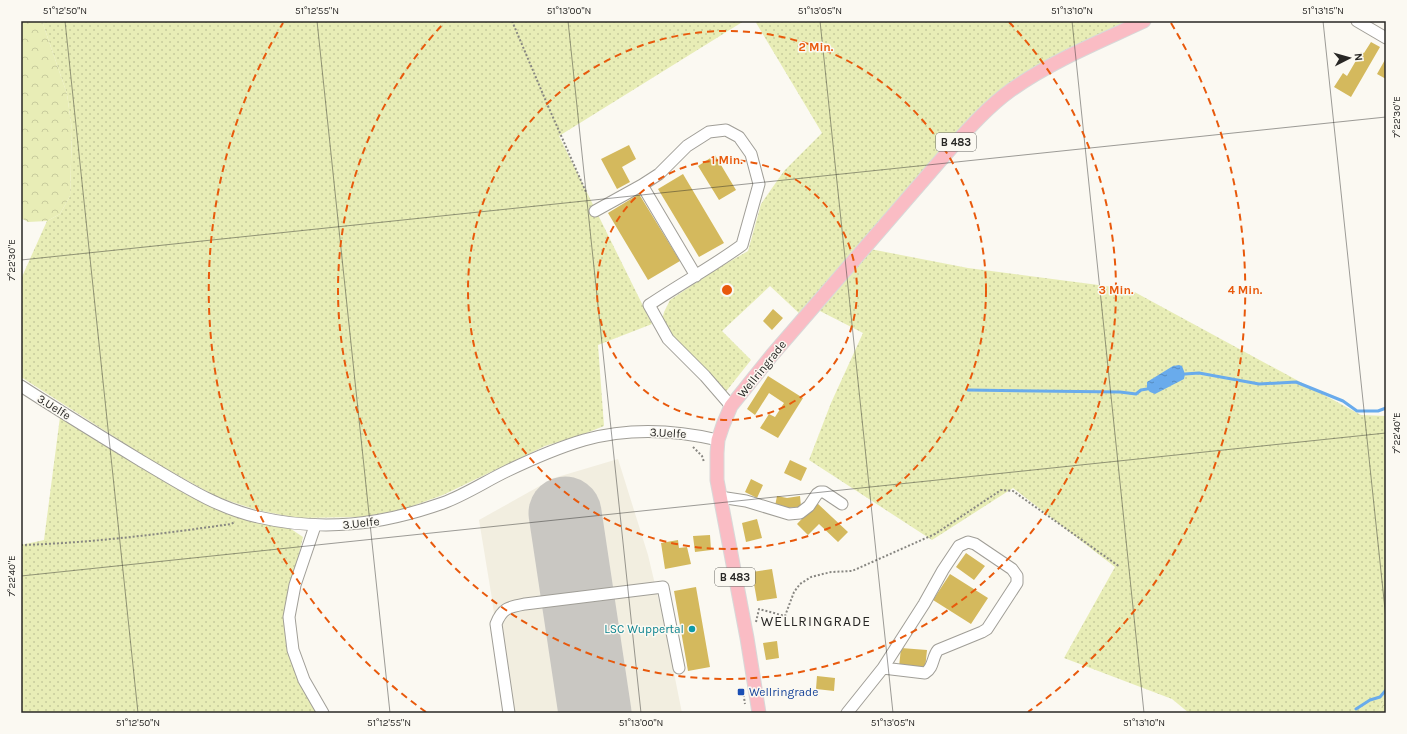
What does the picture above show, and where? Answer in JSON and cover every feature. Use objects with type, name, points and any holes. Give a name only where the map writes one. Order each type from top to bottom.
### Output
[{"type":"main road","name":"Wellringrade","points":[[759,713],[747,638],[720,497],[716,466],[718,440],[731,406],[772,355],[952,147],[988,110],[1010,91],[1036,74],[1081,50],[1144,21]]},
{"type":"street","points":[[1359,22],[1386,38]]},
{"type":"street","points":[[595,211],[659,174],[687,146],[710,132],[726,130],[739,137],[752,154],[759,184],[742,245],[696,276],[676,286],[649,305],[668,339],[700,371],[731,406]]},
{"type":"street","points":[[642,185],[696,276]]},
{"type":"street","name":"3.Uelfe","points":[[21,386],[189,490],[238,512],[257,517],[315,526],[350,525],[402,516],[445,502],[548,452],[585,440],[621,433],[648,432],[674,432],[718,440]]},
{"type":"street","points":[[720,497],[746,501],[789,514],[800,513],[809,506],[816,494],[820,492],[824,492],[842,504]]},
{"type":"street","points":[[315,526],[295,585],[289,617],[293,650],[304,680],[323,713]]},
{"type":"street","points":[[847,713],[883,668],[924,604],[943,570],[960,546],[968,542],[975,544],[1012,569],[1017,576],[1017,583],[987,629],[938,650],[934,654],[931,667],[925,673],[883,668]]},
{"type":"street","points":[[509,713],[496,624],[500,614],[511,607],[663,587],[679,668]]},
{"type":"path","points":[[512,21],[586,192]]},
{"type":"path","points":[[747,638],[754,631],[759,609],[785,616],[794,592],[800,584],[811,577],[831,572],[852,571],[935,534],[1001,490],[1013,491],[1120,567]]},
{"type":"path","points":[[21,546],[61,544],[161,534],[231,524],[236,521],[238,512]]},
{"type":"shaded area","points":[[618,459],[648,555],[663,618],[682,713],[507,713],[492,599],[479,520],[554,478]]},
{"type":"green space","points":[[21,21],[42,21],[67,94],[72,130],[70,196],[60,214],[47,221],[28,222],[21,218]]},
{"type":"green space","points":[[42,21],[744,21],[559,136],[652,324],[598,345],[604,426],[545,446],[443,495],[404,509],[362,517],[297,518],[257,510],[217,497],[152,461],[21,377],[21,279],[47,221],[60,214],[70,196],[72,130],[67,94]]},
{"type":"green space","points":[[755,21],[1136,21],[1009,88],[802,316],[770,286],[722,331],[751,360],[724,394],[661,325],[664,312],[670,300],[715,270],[748,251],[761,204],[784,171],[822,133]]},
{"type":"green space","points":[[870,249],[968,268],[1129,289],[1361,415],[1386,416],[1386,694],[1378,713],[1189,713],[1172,699],[1064,658],[1115,567],[1013,488],[932,540],[809,460],[831,403],[863,333],[818,310]]},
{"type":"green space","points":[[60,417],[189,496],[217,509],[256,521],[291,529],[303,537],[288,599],[284,625],[286,642],[298,681],[318,713],[21,713],[21,545],[44,540]]},
{"type":"green space","points":[[1386,694],[1386,713],[1378,713]]},
{"type":"water","points":[[1173,366],[1182,366],[1185,374],[1184,379],[1155,394],[1147,389],[1147,382]]},
{"type":"building","points":[[1371,42],[1380,47],[1351,97],[1334,87],[1343,73],[1347,76],[1361,52],[1364,53]]},
{"type":"building","points":[[1386,58],[1386,79],[1377,74]]},
{"type":"building","points":[[629,145],[636,159],[622,167],[630,182],[617,189],[601,159]]},
{"type":"building","points":[[715,155],[736,190],[719,200],[698,166]]},
{"type":"building","points":[[683,174],[724,243],[699,257],[658,189]]},
{"type":"building","points":[[639,194],[680,261],[648,280],[608,213]]},
{"type":"building","points":[[773,309],[783,318],[772,330],[763,321]]},
{"type":"building","points":[[768,376],[803,398],[778,438],[760,428],[769,414],[775,417],[784,403],[769,393],[755,415],[747,409]]},
{"type":"building","points":[[790,460],[807,468],[801,481],[784,473]]},
{"type":"building","points":[[751,479],[763,485],[757,498],[745,492]]},
{"type":"building","points":[[777,496],[787,498],[800,496],[801,507],[787,508],[775,506]]},
{"type":"building","points":[[817,503],[848,532],[838,542],[819,524],[808,535],[797,524]]},
{"type":"building","points":[[757,519],[762,538],[746,542],[742,523]]},
{"type":"building","points":[[710,535],[711,550],[695,552],[693,536]]},
{"type":"building","points":[[678,540],[679,548],[687,547],[691,564],[665,569],[661,543]]},
{"type":"building","points":[[966,553],[985,566],[974,580],[956,567]]},
{"type":"building","points":[[772,569],[777,598],[757,601],[752,572]]},
{"type":"building","points":[[950,574],[988,598],[971,624],[933,600]]},
{"type":"building","name":"LSC Wuppertal","points":[[696,587],[710,667],[688,671],[674,591]]},
{"type":"building","points":[[777,641],[779,658],[766,660],[763,643]]},
{"type":"building","points":[[901,648],[927,650],[925,669],[899,667]]},
{"type":"building","points":[[817,676],[835,678],[834,691],[816,689]]},
{"type":"waterway","points":[[1185,374],[1199,373],[1259,384],[1296,382],[1343,401],[1357,411],[1378,411],[1386,408]]},
{"type":"waterway","points":[[968,390],[1120,392],[1136,394],[1141,390],[1147,389]]},
{"type":"waterway","points":[[1356,709],[1370,700],[1380,697],[1386,690]]},
{"type":"runway","points":[[565,513],[595,713]]},
{"type":"place","name":"LSC Wuppertal","points":[[692,629]]},
{"type":"place","name":"Wellringrade","points":[[741,692]]},
{"type":"district","name":"WELLRINGRADE","points":[[816,621]]}]
